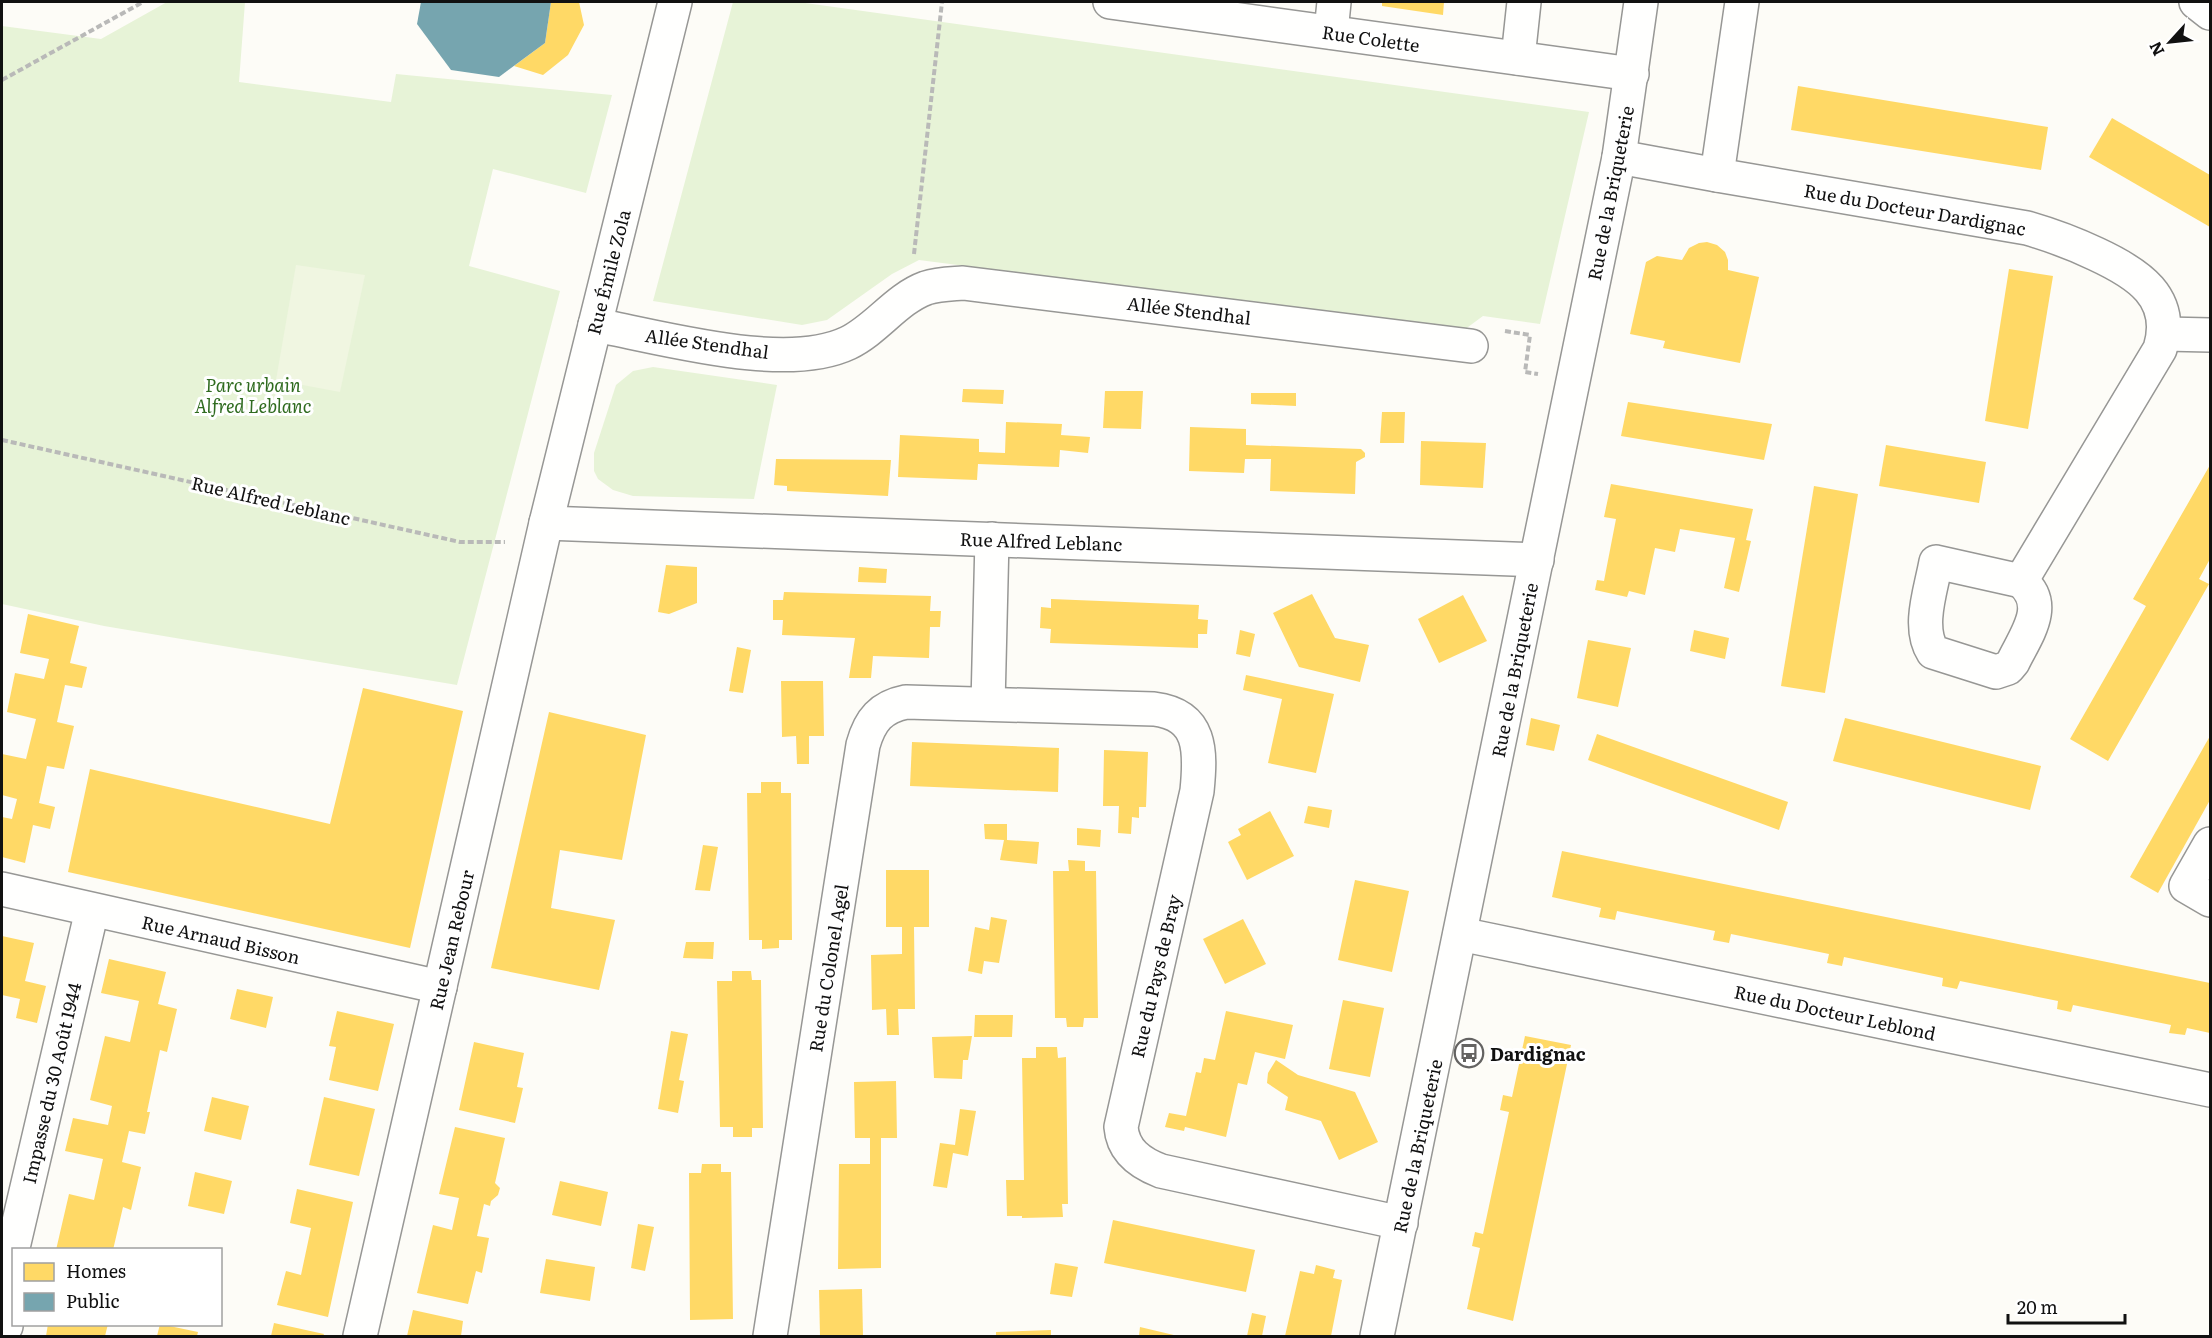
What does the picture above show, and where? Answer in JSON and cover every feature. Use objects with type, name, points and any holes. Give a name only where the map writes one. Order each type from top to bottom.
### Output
[{"type":"street","name":"Rue Émile Zola","points":[[544,533],[675,2]]},
{"type":"street","name":"Rue Colette","points":[[1110,2],[1332,17],[1518,58],[1632,74]]},
{"type":"street","points":[[1518,58],[1524,2]]},
{"type":"street","name":"Rue de la Briqueterie","points":[[1377,1336],[1618,157],[1641,2]]},
{"type":"street","points":[[1717,175],[1742,2]]},
{"type":"street","points":[[2196,2],[2211,13]]},
{"type":"street","name":"Rue du Docteur Dardignac","points":[[1618,157],[2027,228],[2050,234],[2129,270],[2145,283],[2160,307],[2165,334]]},
{"type":"street","name":"Allée Stendhal","points":[[595,325],[730,350],[783,354],[808,353],[847,344],[910,297],[926,289],[963,282],[1471,346]]},
{"type":"street","points":[[2021,581],[2160,349],[2165,334],[2211,335]]},
{"type":"street","name":"Rue Alfred Leblanc","points":[[544,533],[992,539],[1537,560]]},
{"type":"street","name":"Rue Jean Rebour","points":[[360,1336],[544,533]]},
{"type":"street","points":[[988,704],[992,539]]},
{"type":"street","name":"Rue du Colonel Agel","points":[[770,1336],[867,731],[878,715],[894,704],[906,702],[988,704]]},
{"type":"street","name":"Rue du Pays de Bray","points":[[988,704],[1169,711],[1185,720],[1197,739],[1199,754],[1197,791],[1121,1127],[1122,1136],[1133,1154],[1142,1162],[1161,1171],[1401,1223]]},
{"type":"street","points":[[2211,844],[2186,886],[2211,900]]},
{"type":"street","name":"Rue Arnaud Bisson","points":[[2,889],[440,987]]},
{"type":"street","name":"Impasse du 30 Août 1944","points":[[2,1326],[6,1326],[6,1256],[92,910]]},
{"type":"street","name":"Rue du Docteur Leblond","points":[[1460,934],[2211,1090]]},
{"type":"path","points":[[2,80],[142,2]]},
{"type":"path","points":[[910,297],[942,2]]},
{"type":"path","points":[[1502,331],[1530,335],[1525,372],[1541,375]]},
{"type":"path","name":"Rue Alfred Leblanc","points":[[2,440],[460,542],[544,533]]},
{"type":"green space","name":"Parc urbain Alfred Leblanc","points":[[167,2],[245,2],[239,82],[391,102],[396,74],[612,95],[586,193],[493,169],[469,266],[560,291],[457,685],[104,626],[2,604],[2,26],[101,39]]},
{"type":"green space","points":[[733,2],[798,2],[1589,112],[1540,324],[1483,316],[1464,330],[919,260],[892,274],[827,320],[802,325],[653,301]]},
{"type":"green space","points":[[296,265],[365,275],[340,392],[276,380]]},
{"type":"green space","points":[[653,367],[777,385],[754,499],[633,496],[613,490],[598,479],[594,471],[594,453],[616,385],[633,371]]},
{"type":"building: Homes","points":[[551,2],[579,2],[584,25],[568,55],[543,75],[514,66],[545,43]]},
{"type":"building: Homes","points":[[1382,2],[1444,2],[1443,15],[1382,6]]},
{"type":"building: Homes","points":[[1798,86],[2048,127],[2041,170],[1791,130]]},
{"type":"building: Homes","points":[[2112,118],[2210,175],[2210,227],[2089,157]]},
{"type":"building: Homes","points":[[1707,242],[1717,245],[1725,252],[1728,270],[1759,277],[1740,363],[1663,348],[1665,341],[1630,334],[1646,262],[1657,256],[1682,260],[1689,248]]},
{"type":"building: Homes","points":[[2009,269],[2053,276],[2028,429],[1985,421]]},
{"type":"building: Homes","points":[[963,389],[1004,390],[1003,404],[962,402]]},
{"type":"building: Homes","points":[[1105,391],[1143,391],[1141,429],[1103,428]]},
{"type":"building: Homes","points":[[1251,393],[1296,393],[1296,406],[1251,404]]},
{"type":"building: Homes","points":[[1628,402],[1772,424],[1764,460],[1621,436]]},
{"type":"building: Homes","points":[[1382,412],[1405,412],[1404,443],[1380,443]]},
{"type":"building: Homes","points":[[1006,422],[1062,424],[1061,435],[1090,437],[1088,453],[1060,450],[1059,467],[978,464],[977,480],[898,477],[900,435],[979,439],[979,452],[1005,453]]},
{"type":"building: Homes","points":[[1190,427],[1246,429],[1246,445],[1361,449],[1365,457],[1356,462],[1355,494],[1270,491],[1271,459],[1245,459],[1244,473],[1189,471]]},
{"type":"building: Homes","points":[[1421,441],[1486,443],[1483,488],[1420,485]]},
{"type":"building: Homes","points":[[1886,445],[1986,462],[1979,503],[1879,486]]},
{"type":"building: Homes","points":[[776,459],[891,460],[888,496],[787,491],[787,486],[774,485]]},
{"type":"building: Homes","points":[[2210,465],[2210,559],[2199,579],[2209,584],[2108,761],[2070,739],[2146,606],[2133,599]]},
{"type":"building: Homes","points":[[1611,484],[1753,509],[1746,540],[1751,541],[1739,592],[1724,588],[1735,538],[1680,529],[1675,552],[1655,548],[1645,595],[1629,591],[1627,597],[1595,590],[1597,580],[1604,581],[1616,519],[1604,517]]},
{"type":"building: Homes","points":[[1814,486],[1858,494],[1825,693],[1781,686]]},
{"type":"building: Homes","points":[[666,565],[697,567],[697,603],[669,614],[658,612]]},
{"type":"building: Homes","points":[[859,567],[887,569],[886,583],[858,582]]},
{"type":"building: Homes","points":[[784,592],[931,596],[930,611],[941,611],[940,627],[930,627],[929,658],[873,656],[871,678],[849,678],[855,638],[782,635],[783,620],[773,620],[773,600],[783,600]]},
{"type":"building: Homes","points":[[1312,594],[1335,638],[1369,645],[1360,682],[1299,667],[1273,613]]},
{"type":"building: Homes","points":[[1463,595],[1487,641],[1439,663],[1418,619]]},
{"type":"building: Homes","points":[[1051,599],[1199,605],[1198,619],[1208,620],[1207,634],[1198,634],[1198,648],[1050,643],[1051,629],[1040,628],[1041,607],[1051,608]]},
{"type":"building: Homes","points":[[28,614],[79,626],[70,663],[87,667],[82,688],[65,685],[57,722],[74,726],[64,769],[47,766],[39,803],[55,807],[50,829],[33,825],[25,863],[2,857],[2,817],[12,819],[17,799],[2,795],[2,754],[26,759],[36,719],[7,712],[15,673],[44,679],[49,659],[20,653]]},
{"type":"building: Homes","points":[[1240,630],[1255,634],[1250,657],[1236,654]]},
{"type":"building: Homes","points":[[1694,630],[1729,638],[1725,659],[1690,651]]},
{"type":"building: Homes","points":[[1588,640],[1631,648],[1618,707],[1577,698]]},
{"type":"building: Homes","points":[[737,647],[751,650],[743,693],[729,691]]},
{"type":"building: Homes","points":[[1246,675],[1334,694],[1316,773],[1268,763],[1282,699],[1243,690]]},
{"type":"building: Homes","points":[[781,681],[823,681],[824,736],[809,736],[809,764],[797,764],[796,736],[782,737]]},
{"type":"building: Homes","points":[[363,688],[463,711],[410,948],[68,872],[90,769],[330,824]]},
{"type":"building: Homes","points":[[549,712],[646,735],[622,860],[560,850],[551,908],[615,920],[599,990],[491,968]]},
{"type":"building: Homes","points":[[1531,718],[1560,725],[1554,751],[1526,745]]},
{"type":"building: Homes","points":[[1845,718],[2041,766],[2030,810],[1833,761]]},
{"type":"building: Homes","points":[[1597,734],[1788,802],[1779,830],[1588,760]]},
{"type":"building: Homes","points":[[2210,736],[2210,800],[2158,893],[2130,877]]},
{"type":"building: Homes","points":[[912,742],[1059,748],[1058,792],[910,786]]},
{"type":"building: Homes","points":[[1104,750],[1148,752],[1146,807],[1139,807],[1139,818],[1132,817],[1131,834],[1118,833],[1119,806],[1103,806]]},
{"type":"building: Homes","points":[[761,782],[781,782],[781,793],[791,793],[792,940],[779,940],[779,948],[762,949],[762,940],[749,940],[747,793],[761,793]]},
{"type":"building: Homes","points":[[1308,806],[1332,810],[1329,828],[1304,823]]},
{"type":"building: Homes","points":[[1270,811],[1294,856],[1247,880],[1228,842],[1241,835],[1238,829]]},
{"type":"building: Homes","points":[[984,824],[1007,824],[1007,840],[1039,842],[1037,864],[1000,860],[1004,840],[985,839]]},
{"type":"building: Homes","points":[[1077,828],[1101,830],[1100,847],[1077,845]]},
{"type":"building: Homes","points":[[703,845],[718,847],[710,891],[695,890]]},
{"type":"building: Homes","points":[[1562,851],[2210,983],[2210,1033],[2187,1028],[2185,1035],[2169,1033],[2171,1025],[2073,1005],[2071,1012],[2057,1009],[2058,1001],[1960,981],[1957,989],[1942,986],[1943,978],[1844,957],[1842,966],[1827,963],[1829,954],[1731,934],[1729,943],[1713,940],[1715,931],[1617,911],[1615,920],[1599,917],[1601,908],[1552,897]]},
{"type":"building: Homes","points":[[1068,860],[1085,861],[1085,871],[1096,871],[1098,1018],[1084,1018],[1083,1027],[1067,1027],[1066,1018],[1055,1018],[1053,871],[1069,871]]},
{"type":"building: Homes","points":[[886,870],[929,870],[929,927],[914,927],[915,1009],[898,1009],[899,1035],[887,1035],[886,1009],[872,1010],[871,955],[902,954],[902,927],[886,927]]},
{"type":"building: Homes","points":[[1355,880],[1409,891],[1392,972],[1338,960]]},
{"type":"building: Homes","points":[[991,917],[1007,920],[999,963],[984,961],[982,974],[968,971],[975,927],[989,930]]},
{"type":"building: Homes","points":[[1243,919],[1266,964],[1225,984],[1203,939]]},
{"type":"building: Homes","points":[[2,936],[34,943],[25,981],[46,986],[37,1023],[16,1018],[20,999],[2,995]]},
{"type":"building: Homes","points":[[686,942],[714,942],[713,959],[683,958]]},
{"type":"building: Homes","points":[[109,959],[166,972],[158,1004],[177,1009],[167,1052],[160,1050],[147,1112],[150,1112],[145,1134],[129,1131],[122,1162],[141,1167],[131,1210],[123,1207],[113,1248],[56,1248],[69,1194],[94,1200],[103,1159],[65,1151],[73,1118],[108,1125],[112,1106],[90,1100],[105,1036],[130,1042],[139,1001],[101,993]]},
{"type":"building: Homes","points":[[732,971],[751,971],[752,980],[761,980],[763,1128],[752,1128],[752,1137],[733,1137],[733,1127],[720,1127],[717,981],[732,981]]},
{"type":"building: Homes","points":[[237,989],[273,997],[266,1028],[230,1019]]},
{"type":"building: Homes","points":[[1343,1000],[1384,1008],[1370,1077],[1329,1069]]},
{"type":"building: Homes","points":[[337,1011],[394,1024],[378,1091],[329,1080],[336,1047],[329,1046]]},
{"type":"building: Homes","points":[[1226,1011],[1293,1025],[1285,1059],[1255,1052],[1247,1085],[1238,1083],[1226,1137],[1185,1127],[1184,1131],[1165,1127],[1169,1113],[1186,1116],[1196,1072],[1201,1073],[1204,1058],[1215,1060]]},
{"type":"building: Homes","points":[[975,1015],[1013,1015],[1012,1037],[974,1037]]},
{"type":"building: Homes","points":[[671,1031],[688,1034],[679,1080],[684,1081],[678,1113],[658,1109]]},
{"type":"building: Homes","points":[[972,1036],[968,1060],[963,1060],[962,1079],[934,1078],[932,1037]]},
{"type":"building: Homes","points":[[1525,1036],[1571,1045],[1513,1321],[1467,1309],[1480,1248],[1472,1246],[1475,1232],[1483,1234],[1509,1112],[1500,1110],[1503,1095],[1512,1097]]},
{"type":"building: Homes","points":[[474,1042],[524,1053],[517,1087],[523,1088],[515,1123],[459,1110]]},
{"type":"building: Homes","points":[[1036,1047],[1057,1047],[1058,1058],[1066,1057],[1068,1204],[1062,1204],[1063,1217],[1007,1216],[1006,1180],[1024,1180],[1022,1058],[1036,1058]]},
{"type":"building: Homes","points":[[1276,1060],[1298,1075],[1355,1092],[1378,1142],[1339,1160],[1321,1121],[1285,1110],[1288,1097],[1267,1083],[1268,1073]]},
{"type":"building: Homes","points":[[896,1081],[897,1138],[881,1138],[881,1268],[838,1269],[839,1164],[870,1164],[870,1138],[855,1138],[854,1082]]},
{"type":"building: Homes","points":[[212,1097],[249,1106],[241,1140],[204,1131]]},
{"type":"building: Homes","points":[[324,1097],[375,1109],[359,1176],[309,1165]]},
{"type":"building: Homes","points":[[960,1109],[976,1111],[968,1156],[953,1153],[947,1188],[933,1186],[940,1143],[955,1145]]},
{"type":"building: Homes","points":[[455,1127],[505,1138],[495,1183],[500,1188],[498,1195],[491,1201],[490,1206],[484,1204],[477,1236],[489,1238],[482,1273],[476,1271],[468,1304],[417,1293],[433,1225],[452,1230],[459,1198],[439,1194]]},
{"type":"building: Homes","points":[[702,1164],[721,1164],[721,1172],[731,1172],[733,1319],[690,1320],[689,1173],[701,1173]]},
{"type":"building: Homes","points":[[195,1172],[232,1181],[224,1214],[188,1206]]},
{"type":"building: Homes","points":[[560,1181],[608,1192],[601,1226],[552,1215]]},
{"type":"building: Homes","points":[[297,1189],[353,1202],[328,1317],[277,1305],[286,1271],[301,1275],[311,1228],[290,1223]]},
{"type":"building: Homes","points":[[1113,1220],[1255,1250],[1246,1292],[1104,1263]]},
{"type":"building: Homes","points":[[638,1224],[654,1227],[645,1271],[631,1268]]},
{"type":"building: Homes","points":[[546,1259],[595,1267],[590,1301],[540,1293]]},
{"type":"building: Homes","points":[[1055,1263],[1078,1267],[1072,1297],[1050,1294]]},
{"type":"building: Homes","points":[[1316,1265],[1335,1270],[1333,1278],[1342,1280],[1331,1336],[1285,1336],[1300,1271],[1314,1274]]},
{"type":"building: Homes","points":[[862,1289],[863,1336],[820,1336],[819,1290]]},
{"type":"building: Homes","points":[[413,1310],[463,1321],[461,1336],[407,1336]]},
{"type":"building: Homes","points":[[1252,1313],[1266,1316],[1262,1336],[1247,1336]]},
{"type":"building: Homes","points":[[274,1323],[324,1334],[323,1336],[271,1336]]},
{"type":"building: Homes","points":[[48,1326],[108,1326],[105,1336],[46,1336]]},
{"type":"building: Homes","points":[[160,1326],[198,1332],[197,1336],[157,1336]]},
{"type":"building: Homes","points":[[1140,1327],[1178,1336],[1139,1336]]},
{"type":"building: Homes","points":[[1051,1330],[1051,1336],[996,1336],[996,1332]]},
{"type":"building: Public","points":[[421,2],[551,2],[545,43],[499,77],[451,70],[417,24]]},
{"type":"place","name":"Dardignac","points":[[1469,1053]]}]
